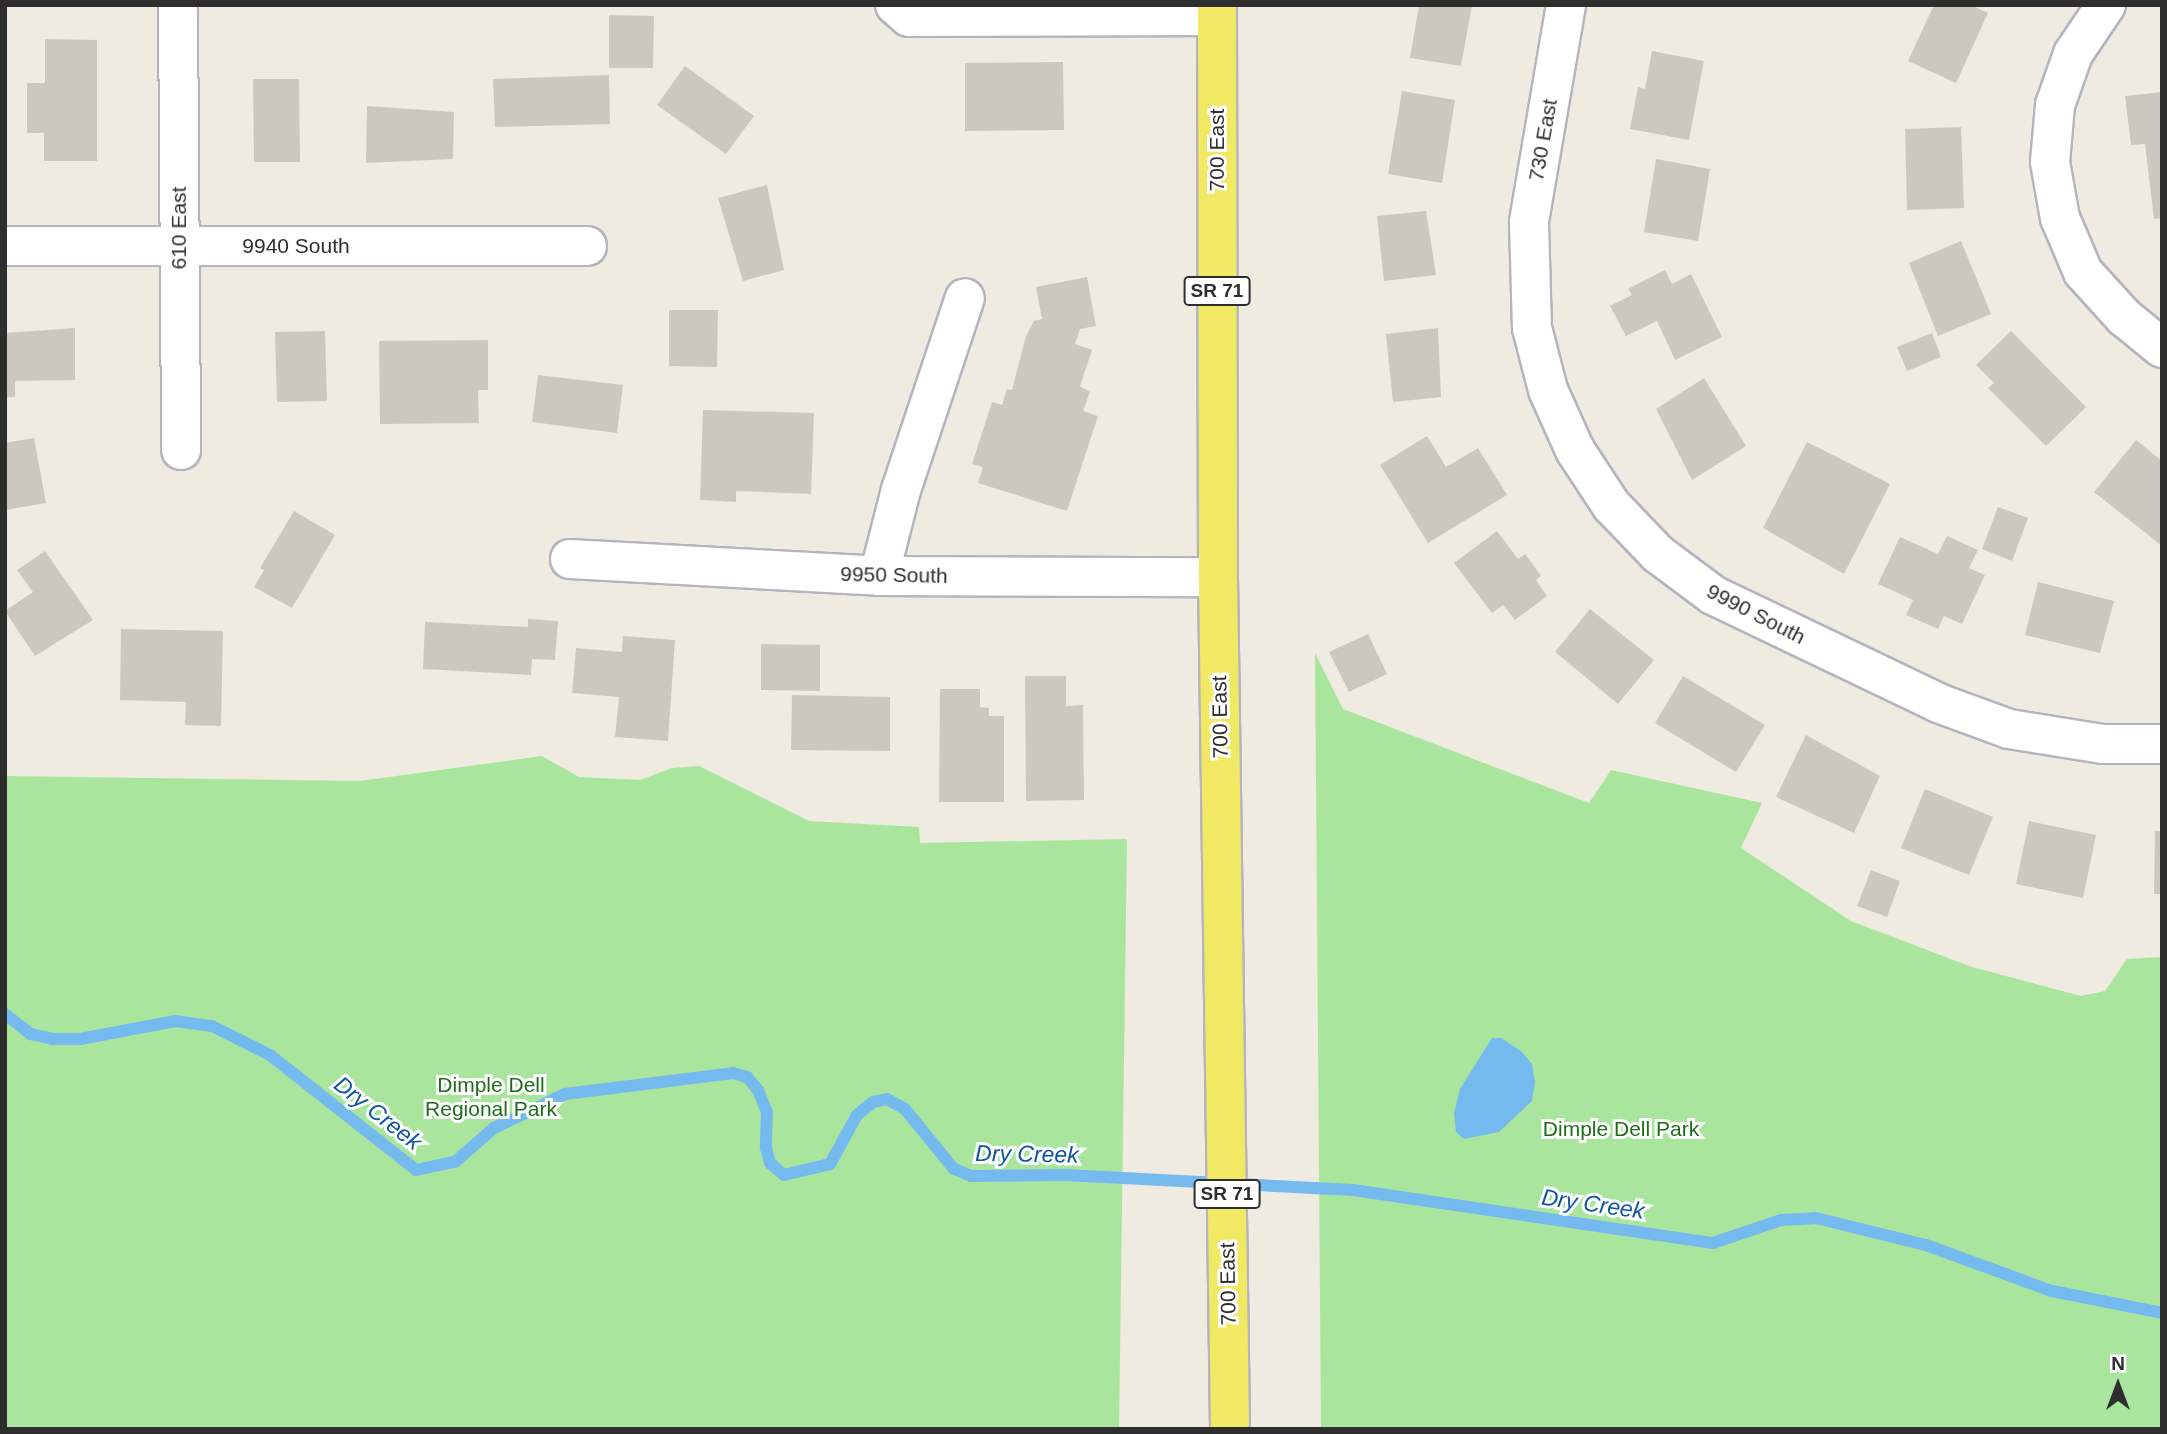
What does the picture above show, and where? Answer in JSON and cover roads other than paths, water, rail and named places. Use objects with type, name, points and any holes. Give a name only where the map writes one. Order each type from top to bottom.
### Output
[{"type":"main road","name":"700 East","points":[[1217,10],[1218,577],[1230,1429]]},
{"type":"street","name":"610 East","points":[[178,5],[181,450]]},
{"type":"street","points":[[895,5],[909,17],[1217,10]]},
{"type":"street","name":"730 East","points":[[1528,275],[1529,222],[1566,5]]},
{"type":"street","points":[[2106,5],[2069,67],[2055,105],[2050,162],[2060,218],[2083,272],[2124,317],[2162,348]]},
{"type":"street","name":"9940 South","points":[[5,246],[587,246]]},
{"type":"street","name":"9990 South","points":[[1528,275],[1532,328],[1548,390],[1575,450],[1611,505],[1658,554],[1713,595],[1938,703],[2009,729],[2103,744],[2162,744]]},
{"type":"street","points":[[879,576],[901,490],[965,298]]},
{"type":"street","name":"9950 South","points":[[570,559],[879,576],[1218,577]]},
{"type":"water","points":[[1492,1038],[1501,1038],[1521,1051],[1532,1064],[1535,1082],[1532,1101],[1499,1132],[1464,1139],[1456,1132],[1454,1113],[1460,1089]]},
{"type":"waterway","name":"Dry Creek","points":[[5,1014],[31,1034],[52,1039],[80,1039],[175,1021],[212,1026],[270,1055],[416,1170],[455,1162],[494,1128],[565,1094],[733,1073],[747,1077],[758,1090],[767,1112],[766,1148],[770,1163],[784,1175],[830,1164],[857,1115],[873,1102],[887,1099],[905,1109],[954,1169],[971,1176],[1065,1175],[1353,1190],[1713,1243],[1781,1220],[1816,1218],[1926,1245],[2052,1291],[2162,1313]]},
{"type":"park label","name":"Dimple Dell Regional Park","points":[[491,1097]]},
{"type":"park label","name":"Dimple Dell Park","points":[[1621,1129]]}]
